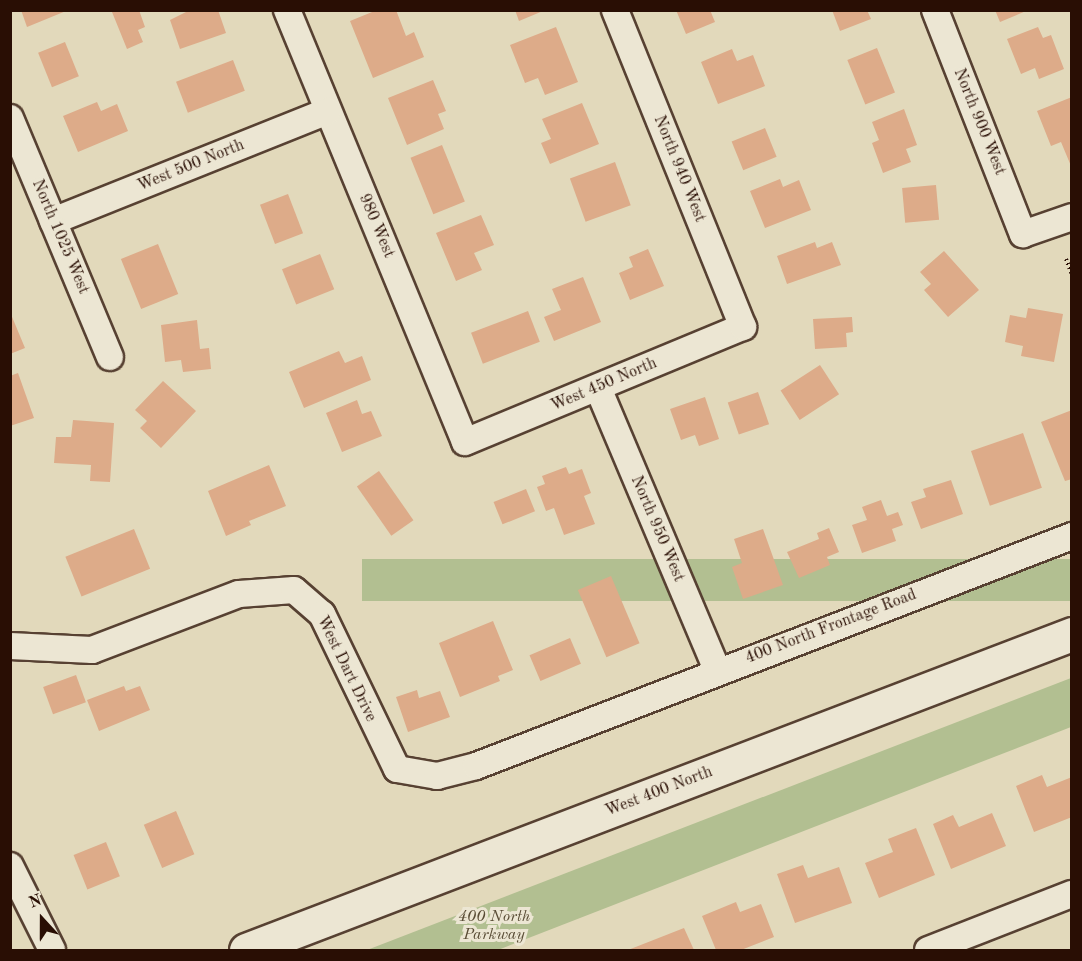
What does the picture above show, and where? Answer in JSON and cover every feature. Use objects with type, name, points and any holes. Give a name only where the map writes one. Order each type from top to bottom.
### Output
[{"type":"main road","name":"West 400 North","points":[[246,951],[304,940],[1071,634]]},
{"type":"street","name":"980 West","points":[[287,10],[465,442]]},
{"type":"street","name":"North 940 West","points":[[615,10],[743,327]]},
{"type":"street","name":"North 900 West","points":[[935,10],[1023,234],[1071,217]]},
{"type":"street","name":"West 500 North","points":[[53,221],[328,111]]},
{"type":"street","name":"North 1025 West","points":[[10,118],[110,357]]},
{"type":"street","name":"West 450 North","points":[[465,442],[743,327]]},
{"type":"street","name":"North 950 West","points":[[598,388],[717,670]]},
{"type":"street","name":"400 North Frontage Road","points":[[592,722],[717,670],[1071,536]]},
{"type":"street","name":"West Dart Drive","points":[[10,646],[92,650],[239,594],[294,590],[321,614],[397,770],[437,776],[592,722]]},
{"type":"street","points":[[10,866],[52,951]]},
{"type":"street","points":[[928,951],[1071,894]]},
{"type":"path","points":[[1065,259],[1071,275]]},
{"type":"green space","points":[[362,559],[1071,559],[1071,601],[362,601]]},
{"type":"green space","name":"400 North Parkway","points":[[1071,678],[1071,727],[498,950],[367,950]]},
{"type":"building","points":[[21,10],[66,10],[66,11],[27,27]]},
{"type":"building","points":[[139,10],[145,27],[138,30],[143,42],[127,49],[112,12]]},
{"type":"building","points":[[190,10],[218,10],[226,33],[180,49],[170,20]]},
{"type":"building","points":[[377,10],[396,10],[406,36],[414,32],[424,57],[373,78],[350,21]]},
{"type":"building","points":[[515,10],[543,10],[543,11],[519,21]]},
{"type":"building","points":[[676,10],[710,10],[715,22],[686,34]]},
{"type":"building","points":[[832,10],[867,10],[871,19],[840,31]]},
{"type":"building","points":[[995,10],[1026,10],[1026,11],[1000,22]]},
{"type":"building","points":[[556,27],[578,82],[545,95],[538,78],[525,83],[510,45]]},
{"type":"building","points":[[1038,27],[1043,38],[1051,35],[1064,69],[1039,79],[1035,68],[1021,74],[1007,39]]},
{"type":"building","points":[[65,42],[79,76],[52,87],[38,53]]},
{"type":"building","points":[[877,48],[895,93],[865,104],[847,60]]},
{"type":"building","points":[[732,49],[737,61],[753,55],[765,86],[718,104],[701,62]]},
{"type":"building","points":[[233,60],[245,91],[188,113],[176,82]]},
{"type":"building","points":[[433,80],[446,111],[438,114],[444,129],[407,145],[388,98]]},
{"type":"building","points":[[1072,97],[1071,166],[1061,142],[1051,146],[1037,111]]},
{"type":"building","points":[[97,102],[101,111],[117,104],[128,131],[78,152],[63,116]]},
{"type":"building","points":[[582,103],[599,144],[550,164],[541,143],[551,139],[542,119]]},
{"type":"building","points":[[904,109],[917,145],[906,149],[911,162],[883,173],[872,143],[879,140],[872,122]]},
{"type":"building","points":[[765,128],[777,157],[743,170],[732,141]]},
{"type":"building","points":[[442,145],[465,202],[433,214],[410,158]]},
{"type":"building","points":[[615,162],[631,205],[586,222],[570,178]]},
{"type":"building","points":[[780,179],[783,187],[799,180],[811,210],[765,228],[750,191]]},
{"type":"building","points":[[936,185],[939,220],[905,223],[902,188]]},
{"type":"building","points":[[288,194],[303,233],[275,244],[260,205]]},
{"type":"building","points":[[481,215],[494,245],[474,253],[482,270],[456,281],[436,233]]},
{"type":"building","points":[[815,242],[817,248],[832,242],[841,265],[787,284],[777,256]]},
{"type":"building","points":[[158,244],[178,294],[141,309],[121,259]]},
{"type":"building","points":[[648,249],[664,286],[630,300],[619,273],[633,267],[629,257]]},
{"type":"building","points":[[944,251],[979,290],[948,317],[924,290],[931,284],[920,272]]},
{"type":"building","points":[[320,254],[334,289],[296,305],[282,269]]},
{"type":"building","points":[[583,277],[601,322],[554,341],[544,317],[561,310],[552,289]]},
{"type":"building","points":[[1028,308],[1063,314],[1054,362],[1021,356],[1023,346],[1005,342],[1010,315],[1026,318]]},
{"type":"building","points":[[528,311],[540,342],[483,364],[471,333]]},
{"type":"building","points":[[10,312],[25,348],[10,354]]},
{"type":"building","points":[[852,317],[853,332],[846,333],[847,347],[815,349],[813,319]]},
{"type":"building","points":[[197,320],[200,349],[209,348],[211,369],[183,372],[181,360],[165,362],[161,325]]},
{"type":"building","points":[[339,351],[345,363],[362,356],[371,380],[304,408],[289,372]]},
{"type":"building","points":[[820,365],[839,394],[800,420],[781,391]]},
{"type":"building","points":[[18,373],[34,418],[10,426],[10,376]]},
{"type":"building","points":[[163,381],[196,411],[161,448],[140,428],[147,421],[135,410]]},
{"type":"building","points":[[758,392],[769,424],[739,435],[728,402]]},
{"type":"building","points":[[705,397],[719,439],[699,446],[695,435],[681,440],[670,409]]},
{"type":"building","points":[[357,400],[362,414],[371,411],[382,436],[342,452],[326,413]]},
{"type":"building","points":[[1072,410],[1072,479],[1065,481],[1041,422]]},
{"type":"building","points":[[73,420],[114,423],[110,482],[90,481],[91,465],[54,463],[56,437],[71,437]]},
{"type":"building","points":[[1023,433],[1042,488],[990,506],[971,451]]},
{"type":"building","points":[[269,465],[286,506],[249,521],[251,525],[226,536],[208,491]]},
{"type":"building","points":[[566,467],[569,474],[582,469],[591,493],[584,496],[595,524],[564,535],[554,508],[546,511],[537,487],[545,484],[542,476]]},
{"type":"building","points":[[379,471],[413,520],[391,536],[357,486]]},
{"type":"building","points":[[951,480],[963,514],[921,529],[911,502],[926,497],[923,489]]},
{"type":"building","points":[[526,489],[535,511],[503,524],[494,502]]},
{"type":"building","points":[[881,500],[887,516],[898,512],[903,525],[892,529],[896,541],[862,553],[852,525],[867,520],[862,507]]},
{"type":"building","points":[[829,528],[839,552],[827,557],[830,565],[799,578],[787,552],[819,539],[817,533]]},
{"type":"building","points":[[134,529],[150,569],[81,597],[65,557]]},
{"type":"building","points":[[763,529],[783,585],[743,599],[732,567],[742,563],[734,539]]},
{"type":"building","points":[[611,576],[640,643],[606,657],[578,590]]},
{"type":"building","points":[[493,621],[513,670],[498,676],[500,681],[460,697],[439,643]]},
{"type":"building","points":[[570,638],[581,664],[540,681],[529,655]]},
{"type":"building","points":[[76,675],[86,702],[53,714],[43,687]]},
{"type":"building","points":[[124,686],[126,691],[140,686],[150,710],[99,731],[87,700]]},
{"type":"building","points":[[417,690],[419,698],[440,691],[450,717],[408,732],[396,697]]},
{"type":"building","points":[[1042,775],[1047,787],[1072,777],[1072,817],[1034,832],[1016,786]]},
{"type":"building","points":[[176,811],[194,854],[162,868],[144,825]]},
{"type":"building","points":[[992,813],[1006,846],[951,869],[933,824],[953,815],[959,827]]},
{"type":"building","points":[[916,828],[935,875],[879,898],[865,863],[893,852],[888,839]]},
{"type":"building","points":[[106,842],[120,876],[87,889],[74,855]]},
{"type":"building","points":[[803,865],[808,878],[839,867],[852,903],[795,923],[777,874]]},
{"type":"building","points":[[736,902],[740,912],[761,904],[774,937],[741,950],[716,950],[702,916]]},
{"type":"building","points":[[684,928],[694,950],[628,950]]}]
